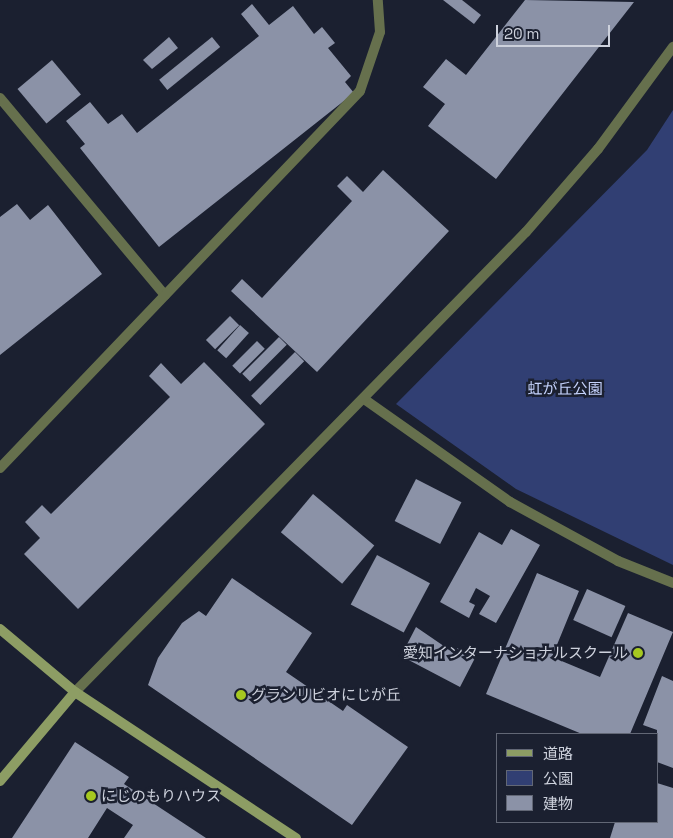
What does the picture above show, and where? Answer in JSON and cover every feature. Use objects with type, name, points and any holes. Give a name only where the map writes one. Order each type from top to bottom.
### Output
[{"type":"street","points":[[0,468],[360,91],[380,32],[378,0]]},
{"type":"street","points":[[0,781],[75,692],[526,232],[598,149],[673,47]]},
{"type":"street","points":[[0,98],[164,295]]},
{"type":"street","points":[[364,398],[510,502],[618,561],[673,583]]},
{"type":"street","points":[[0,629],[75,692],[296,838]]},
{"type":"green space","name":"虹が丘公園","points":[[673,110],[673,565],[516,489],[396,404],[647,150]]},
{"type":"building","points":[[443,0],[462,0],[481,15],[474,24]]},
{"type":"building","points":[[525,0],[634,2],[496,179],[428,126],[445,104],[423,87],[446,59],[466,75]]},
{"type":"building","points":[[252,4],[269,25],[293,6],[314,34],[322,27],[335,43],[328,48],[351,76],[345,82],[354,93],[159,247],[80,148],[85,144],[66,121],[90,102],[108,124],[122,114],[137,133],[259,36],[241,14]]},
{"type":"building","points":[[169,37],[178,48],[152,69],[143,60]]},
{"type":"building","points":[[212,37],[220,47],[167,90],[159,80]]},
{"type":"building","points":[[52,60],[81,94],[46,123],[18,89]]},
{"type":"building","points":[[383,170],[449,231],[317,372],[231,291],[242,279],[262,298],[352,201],[337,186],[347,176],[363,192]]},
{"type":"building","points":[[17,204],[30,220],[48,205],[102,274],[0,355],[0,217]]},
{"type":"building","points":[[230,316],[239,325],[215,349],[206,340]]},
{"type":"building","points":[[240,325],[249,333],[226,358],[217,350]]},
{"type":"building","points":[[279,337],[287,345],[250,382],[242,374]]},
{"type":"building","points":[[257,341],[265,349],[240,374],[232,366]]},
{"type":"building","points":[[295,352],[304,361],[260,405],[251,396]]},
{"type":"building","points":[[204,362],[265,424],[78,609],[24,554],[40,538],[25,522],[42,505],[51,514],[170,397],[149,376],[161,363],[181,384]]},
{"type":"building","points":[[416,479],[461,502],[440,544],[395,521]]},
{"type":"building","points":[[313,494],[374,545],[342,584],[281,532]]},
{"type":"building","points":[[511,529],[540,545],[496,623],[479,614],[490,596],[476,588],[469,602],[475,605],[469,618],[440,602],[479,532],[502,545]]},
{"type":"building","points":[[377,555],[430,583],[404,633],[351,604]]},
{"type":"building","name":"愛知インターナショナルスクール","points":[[537,573],[579,591],[552,657],[600,677],[628,613],[673,632],[630,733],[580,733],[486,694]]},
{"type":"building","name":"グランリビオにじが丘","points":[[232,578],[312,633],[286,672],[343,711],[347,705],[408,747],[352,825],[148,685],[158,658],[182,623],[199,611],[206,616]]},
{"type":"building","points":[[587,589],[625,606],[612,637],[573,620]]},
{"type":"building","points":[[416,627],[454,653],[457,648],[475,658],[460,687],[401,656]]},
{"type":"building","points":[[662,676],[673,681],[673,768],[658,762],[657,730],[643,725]]},
{"type":"building","name":"にじのもりハウス","points":[[75,742],[129,777],[124,784],[206,838],[124,838],[133,825],[107,808],[88,838],[12,838]]},
{"type":"building","points":[[658,783],[673,788],[673,838],[610,838],[615,823],[658,823]]},
{"type":"place","name":"愛知インターナショナルスクール","points":[[638,653]]},
{"type":"place","name":"グランリビオにじが丘","points":[[241,695]]},
{"type":"place","name":"にじのもりハウス","points":[[91,796]]}]
